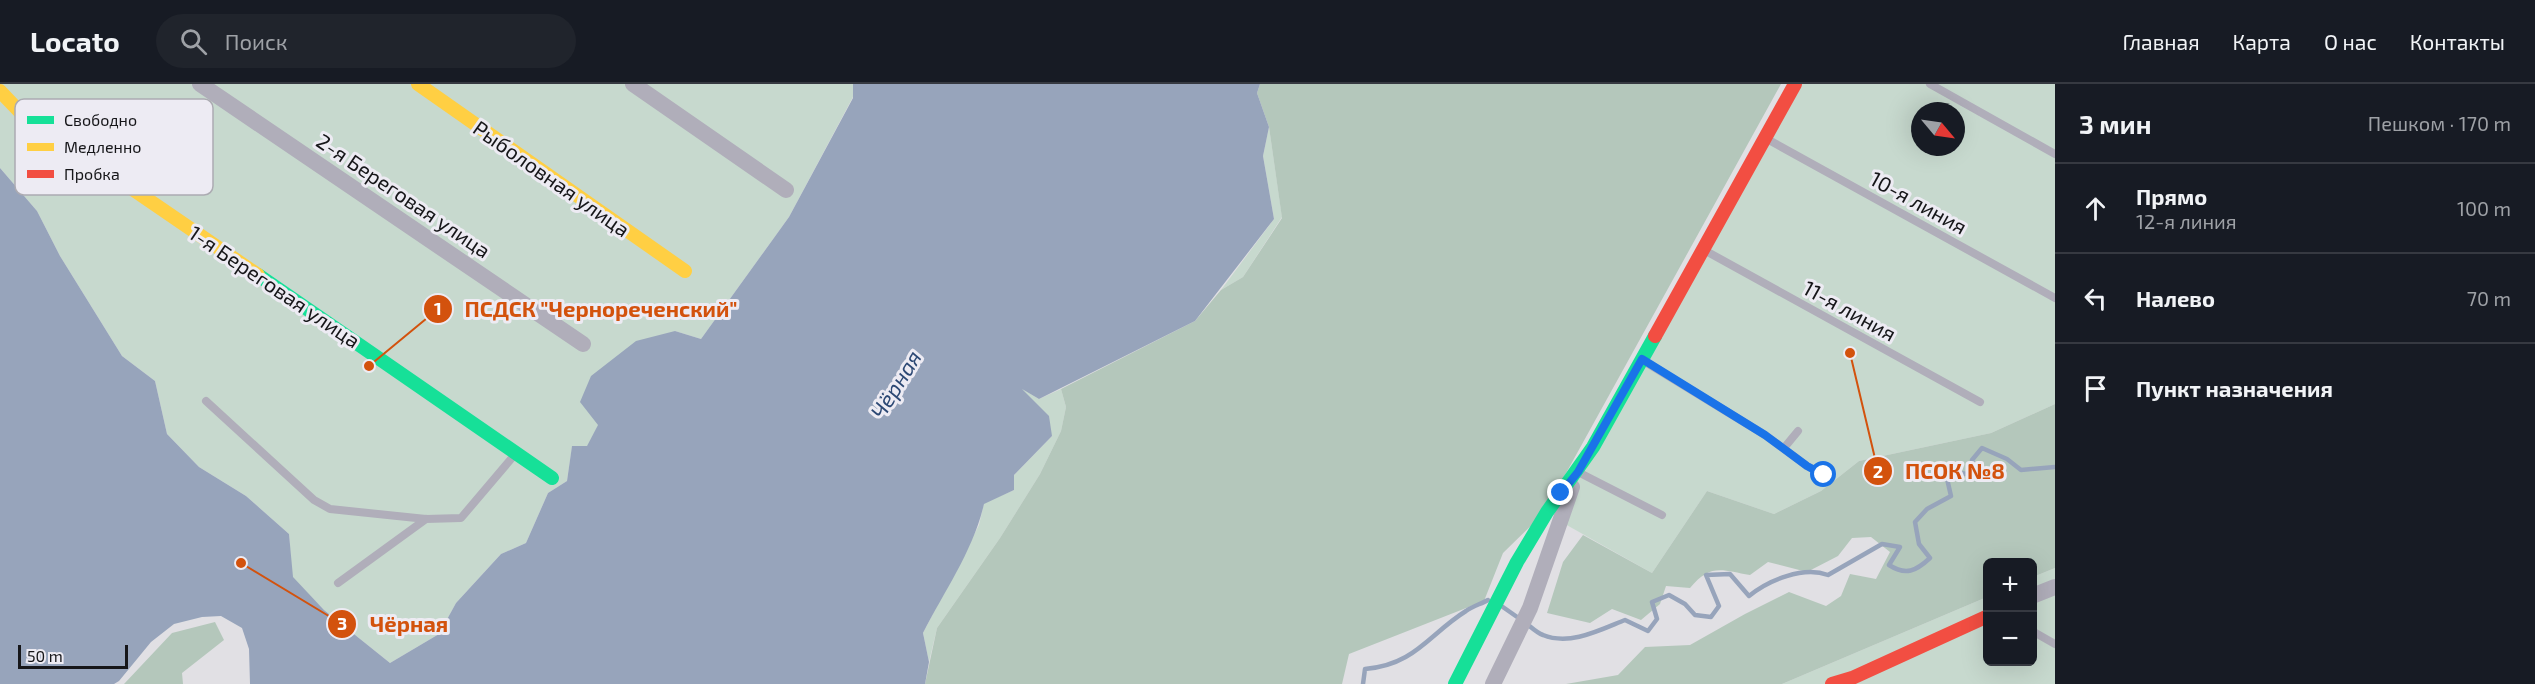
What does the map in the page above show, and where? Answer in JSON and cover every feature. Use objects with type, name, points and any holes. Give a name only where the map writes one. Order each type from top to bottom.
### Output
[{"type":"street","name":"2-я Береговая улица","points":[[200,84],[583,344]]},
{"type":"street","name":"Рыболовная улица","points":[[418,84],[685,271]]},
{"type":"street","points":[[633,84],[786,190]]},
{"type":"street","points":[[1455,684],[1507,580],[1541,521],[1578,472],[1796,84]]},
{"type":"street","name":"1-я Береговая улица","points":[[0,91],[15,107]]},
{"type":"street","name":"1-я Береговая улица","points":[[141,195],[552,478]]},
{"type":"street","points":[[1493,684],[1530,608],[1578,472]]},
{"type":"street","points":[[2037,594],[2055,586]]},
{"type":"street","points":[[1832,684],[1857,681],[1983,618]]},
{"type":"lane","points":[[1930,84],[2055,154]]},
{"type":"lane","name":"10-я линия","points":[[1765,138],[2055,298]]},
{"type":"lane","name":"11-я линия","points":[[1702,249],[1980,402]]},
{"type":"lane","points":[[1642,359],[1824,475]]},
{"type":"lane","points":[[206,401],[314,500],[330,509],[426,519],[461,518],[517,452]]},
{"type":"lane","points":[[1784,448],[1798,431]]},
{"type":"lane","points":[[1578,472],[1662,515]]},
{"type":"lane","points":[[338,583],[426,519]]},
{"type":"lane","points":[[2037,634],[2055,644]]},
{"type":"green space","points":[[0,84],[853,84],[853,97],[789,217],[701,339],[675,331],[599,424],[587,447],[572,447],[567,481],[548,493],[526,543],[501,554],[456,603],[439,634],[390,663],[324,610],[292,577],[289,534],[246,496],[199,467],[167,434],[155,381],[122,356],[60,256],[37,211],[23,195],[213,195],[213,99],[15,99],[15,185],[0,168]]},
{"type":"green space","points":[[1260,84],[1781,84],[1544,513],[1503,553],[1484,601],[1349,654],[1342,684],[925,684],[937,628],[1000,538],[1040,474],[1061,431],[1066,407],[1061,389],[1195,321],[1221,290],[1243,277],[1282,218],[1269,127],[1257,93]]},
{"type":"green space","points":[[1787,84],[2055,84],[2055,404],[1991,433],[1859,461],[1821,491],[1774,514],[1707,491],[1652,573],[1556,519]]},
{"type":"green space","points":[[1269,127],[1282,217],[1243,277],[1221,290],[1274,219],[1263,156]]},
{"type":"green space","points":[[1019,387],[1039,399],[1061,389],[1066,407],[1061,431],[1040,474],[1000,538],[937,628],[929,662],[923,633],[979,525],[984,503],[1014,490],[1014,475],[1052,436]]},
{"type":"green space","points":[[2055,404],[2055,568],[2037,575],[2037,558],[1983,558],[1983,599],[1782,684],[1566,684],[1618,675],[1645,647],[1690,645],[1789,592],[1826,606],[1841,596],[1850,574],[1876,579],[1890,552],[1871,537],[1852,538],[1838,556],[1807,572],[1768,562],[1750,575],[1717,570],[1704,575],[1690,588],[1666,586],[1660,604],[1641,620],[1612,609],[1590,623],[1547,613],[1563,562],[1583,535],[1652,573],[1707,491],[1774,514],[1821,491],[1859,461],[1991,433]]},
{"type":"green space","points":[[2055,568],[2055,684],[1782,684],[1983,599],[1983,666],[2037,666],[2037,575]]},
{"type":"green space","points":[[215,622],[224,640],[182,673],[183,684],[124,684],[172,633]]},
{"type":"water","points":[[853,84],[1260,84],[1257,93],[1269,127],[1263,156],[1274,219],[1195,321],[1039,399],[1022,389],[1049,416],[1052,436],[1014,475],[1014,490],[984,504],[966,554],[923,633],[929,662],[925,684],[250,684],[249,649],[242,628],[221,616],[202,617],[174,624],[151,642],[114,684],[0,684],[0,168],[15,185],[15,195],[23,195],[37,211],[60,256],[122,356],[155,381],[167,434],[199,467],[246,496],[289,534],[293,577],[324,610],[390,663],[439,634],[456,603],[501,554],[526,543],[548,493],[567,481],[572,446],[587,446],[598,425],[580,402],[591,376],[636,341],[675,331],[701,339],[789,217],[853,98]]},
{"type":"waterway","points":[[1527,624],[1541,634],[1564,639],[1595,632],[1625,620],[1648,631],[1657,619],[1652,602],[1669,595],[1685,604],[1695,615],[1711,617],[1719,606],[1706,575],[1730,574],[1749,596],[1776,580],[1797,573],[1828,575],[1882,544],[1900,547],[1889,565],[1911,571],[1930,558],[1919,544],[1915,522],[1927,509],[1951,496],[1945,470],[1977,476],[1972,460],[1982,448],[2007,459],[2021,470],[2055,467]]},
{"type":"waterway","points":[[1363,684],[1365,669],[1382,666],[1409,655],[1453,620],[1488,600]]},
{"type":"waterway","points":[[1500,605],[1520,619]]},
{"type":"traffic: fast","points":[[258,275],[552,478]]},
{"type":"traffic: fast","points":[[1455,684],[1517,562],[1547,512],[1593,447],[1655,336]]},
{"type":"traffic: slow","points":[[418,84],[685,271]]},
{"type":"traffic: slow","points":[[0,91],[15,107]]},
{"type":"traffic: slow","points":[[141,195],[258,275]]},
{"type":"traffic: jam","points":[[1655,336],[1795,84]]},
{"type":"traffic: jam","points":[[1832,684],[1852,678],[1983,618]]},
{"type":"place","name":"ПСОК №8","points":[[1850,353]]},
{"type":"place","name":"ПСДСК \"Чернореченский\"","points":[[369,366]]},
{"type":"place","name":"Чёрная","points":[[241,563]]},
{"type":"route","points":[[1561,493],[1578,472],[1642,359],[1765,435],[1807,466],[1824,475]]}]
